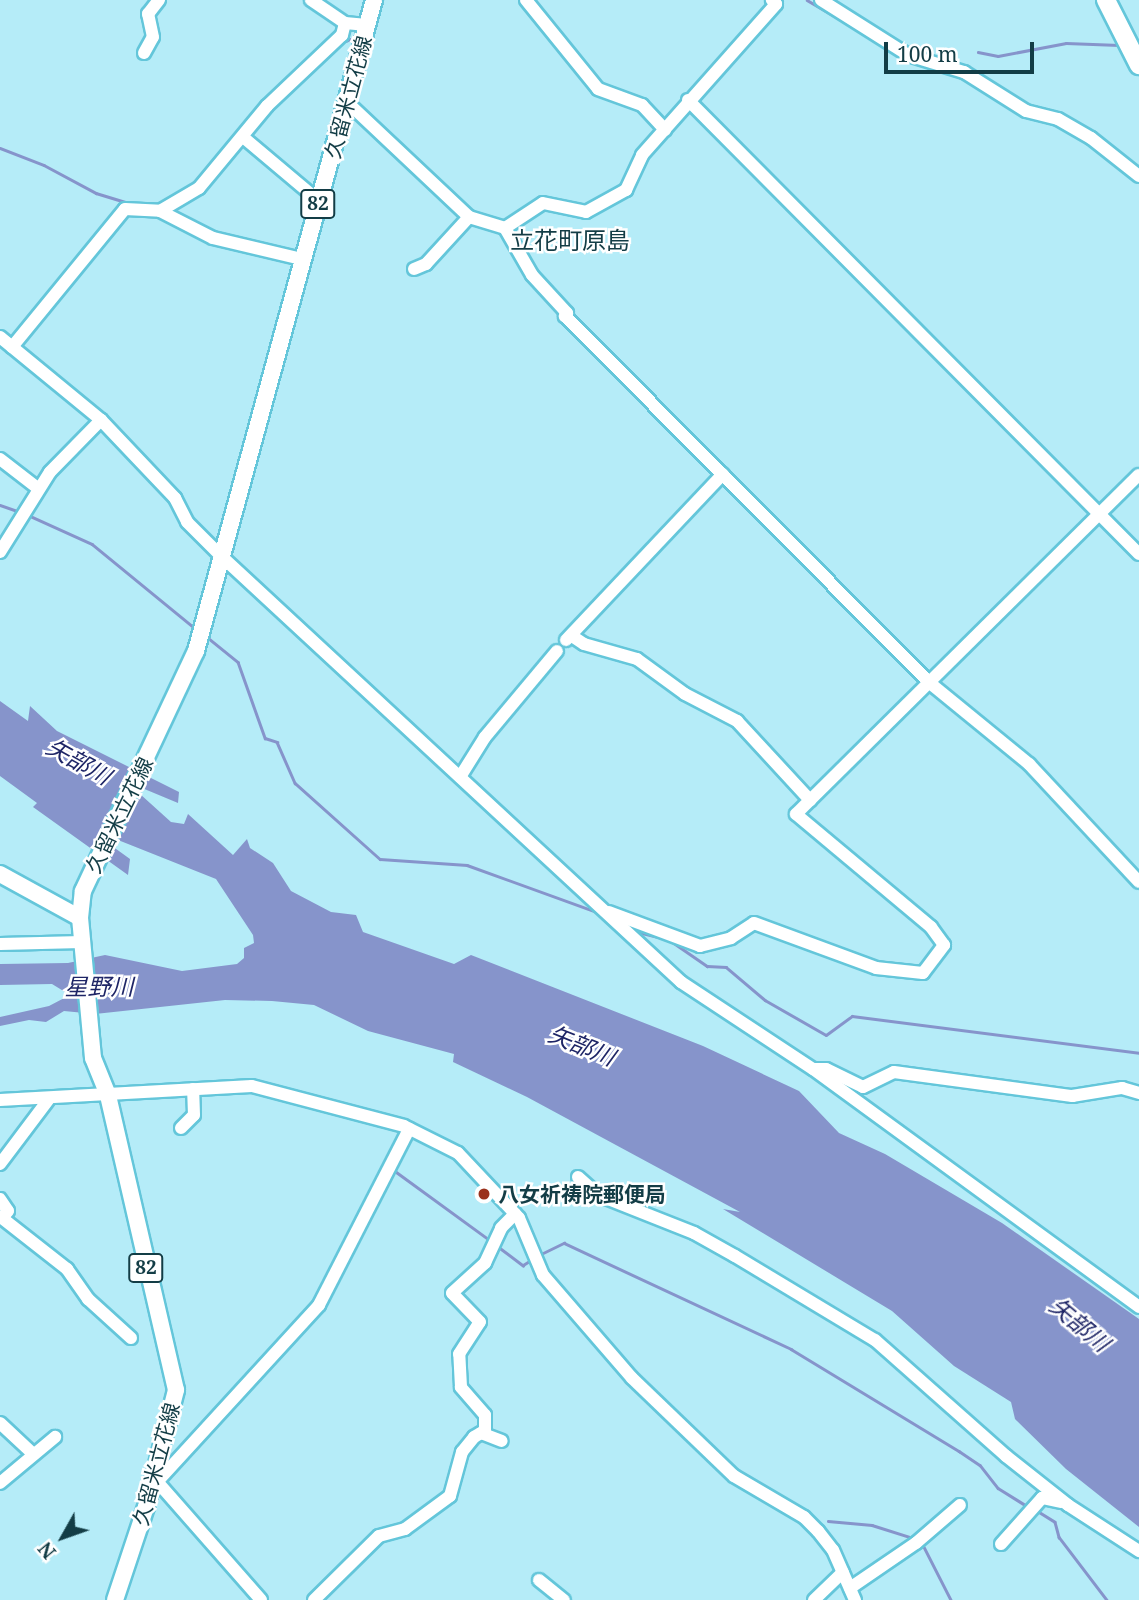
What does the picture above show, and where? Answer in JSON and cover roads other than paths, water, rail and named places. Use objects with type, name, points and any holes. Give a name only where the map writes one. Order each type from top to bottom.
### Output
[{"type":"highway","points":[[1111,2],[1139,65]]},
{"type":"main road","name":"久留米立花線","points":[[115,1600],[156,1480],[176,1390],[107,1095],[93,1058],[80,918],[83,891],[196,651],[219,554],[265,408],[302,258],[374,0]]},
{"type":"main road","points":[[0,874],[80,918]]},
{"type":"street","points":[[144,53],[152,37],[148,14],[159,0]]},
{"type":"street","points":[[311,0],[345,23],[367,25]]},
{"type":"street","points":[[526,0],[598,89],[642,105],[666,130]]},
{"type":"street","points":[[505,228],[543,203],[586,212],[626,190],[642,155],[666,130],[688,100],[776,4],[772,0]]},
{"type":"street","points":[[821,0],[908,55],[964,72],[1026,111],[1058,119],[1091,138],[1139,176]]},
{"type":"street","points":[[160,211],[192,195],[267,106],[342,35],[345,23]]},
{"type":"street","points":[[688,100],[1139,554]]},
{"type":"street","points":[[347,102],[469,217],[505,228],[532,275],[567,313],[565,316],[930,684],[1029,764],[1139,882]]},
{"type":"street","points":[[243,137],[319,201]]},
{"type":"street","points":[[12,346],[76,263],[125,209],[160,211],[213,238],[302,258]]},
{"type":"street","points":[[414,269],[426,264],[469,217]]},
{"type":"street","points":[[0,337],[101,420],[175,498],[187,522],[219,554],[681,982],[813,1069],[1139,1307]]},
{"type":"street","points":[[0,552],[50,472],[101,420]]},
{"type":"street","points":[[0,458],[39,489]]},
{"type":"street","points":[[723,474],[569,638],[637,659],[685,694],[737,721],[805,805]]},
{"type":"street","points":[[607,912],[700,946],[732,938],[754,923],[876,968],[923,973],[944,944],[931,927],[796,814],[1139,475]]},
{"type":"street","points":[[460,777],[485,737],[556,651]]},
{"type":"street","points":[[0,944],[83,945]]},
{"type":"street","points":[[813,1069],[826,1069],[863,1087],[894,1072],[1072,1097],[1122,1088],[1139,1093]]},
{"type":"street","points":[[0,1100],[48,1100],[252,1086],[409,1129],[458,1153],[515,1214],[543,1275],[632,1378],[734,1476],[804,1517],[833,1550],[853,1594],[960,1505]]},
{"type":"street","points":[[181,1128],[194,1115],[193,1089]]},
{"type":"street","points":[[0,1164],[48,1100]]},
{"type":"street","points":[[261,1600],[156,1480],[319,1305],[409,1129]]},
{"type":"street","points":[[578,1177],[598,1195],[694,1233],[875,1340],[1068,1505],[1139,1551]]},
{"type":"street","points":[[0,1199],[8,1211],[2,1219],[67,1269],[88,1299],[131,1338]]},
{"type":"street","points":[[485,1434],[485,1415],[461,1387],[459,1354],[480,1322],[452,1293],[485,1263],[501,1228],[515,1214]]},
{"type":"street","points":[[0,1423],[32,1452]]},
{"type":"street","points":[[314,1600],[379,1536],[405,1529],[450,1496],[462,1452],[474,1437],[485,1434],[502,1441]]},
{"type":"street","points":[[1,1479],[32,1452],[55,1437]]},
{"type":"street","points":[[1001,1544],[1042,1498],[1068,1505]]},
{"type":"street","points":[[814,1600],[843,1573]]},
{"type":"street","points":[[539,1580],[564,1600]]},
{"type":"water","points":[[0,701],[28,721],[30,706],[57,731],[179,792],[178,803],[142,788],[140,794],[171,822],[184,824],[188,814],[233,855],[247,839],[250,848],[273,863],[291,891],[331,912],[356,915],[363,932],[454,964],[471,955],[703,1046],[799,1091],[839,1133],[885,1154],[1002,1223],[1139,1319],[1139,1527],[1066,1469],[1015,1419],[1011,1402],[954,1366],[892,1311],[723,1209],[740,1212],[527,1097],[453,1062],[454,1054],[368,1031],[314,1005],[272,1001],[225,1000],[95,1014],[64,1011],[46,1022],[29,1020],[0,1026],[0,1017],[49,1006],[70,995],[52,984],[0,985],[0,964],[68,963],[105,955],[182,971],[237,964],[244,958],[244,948],[254,943],[253,935],[216,879],[118,840],[112,846],[130,859],[128,875],[33,807],[37,803],[0,776]]},
{"type":"waterway","points":[[807,0],[846,23]]},
{"type":"waterway","points":[[346,41],[350,39]]},
{"type":"waterway","points":[[978,52],[998,56],[1066,43],[1119,45]]},
{"type":"waterway","points":[[0,148],[44,165],[96,193],[132,204]]},
{"type":"waterway","points":[[0,505],[20,512]]},
{"type":"waterway","points":[[30,516],[92,544],[196,629]]},
{"type":"waterway","points":[[207,637],[238,662],[265,738],[277,742],[295,783],[380,859],[467,865],[597,912]]},
{"type":"waterway","points":[[634,931],[665,939]]},
{"type":"waterway","points":[[671,941],[707,966],[726,967],[765,1000],[826,1035],[852,1016],[1139,1053]]},
{"type":"waterway","points":[[395,1171],[491,1241]]},
{"type":"waterway","points":[[539,1255],[564,1243],[791,1349],[959,1451],[980,1465],[998,1488],[1030,1508]]},
{"type":"waterway","points":[[496,1245],[523,1265],[531,1260]]},
{"type":"waterway","points":[[1036,1510],[1055,1522],[1059,1537],[1107,1600]]},
{"type":"waterway","points":[[828,1521],[872,1525],[913,1538]]},
{"type":"waterway","points":[[922,1543],[951,1600]]},
{"type":"place","name":"八女祈祷院郵便局","points":[[484,1194]]},
{"type":"district","name":"立花町原島","points":[[570,240]]},
{"type":"water label","name":"矢部川","points":[[79,761]]},
{"type":"water label","name":"星野川","points":[[99,986]]},
{"type":"water label","name":"矢部川","points":[[582,1045]]},
{"type":"water label","name":"矢部川","points":[[1080,1324]]}]
